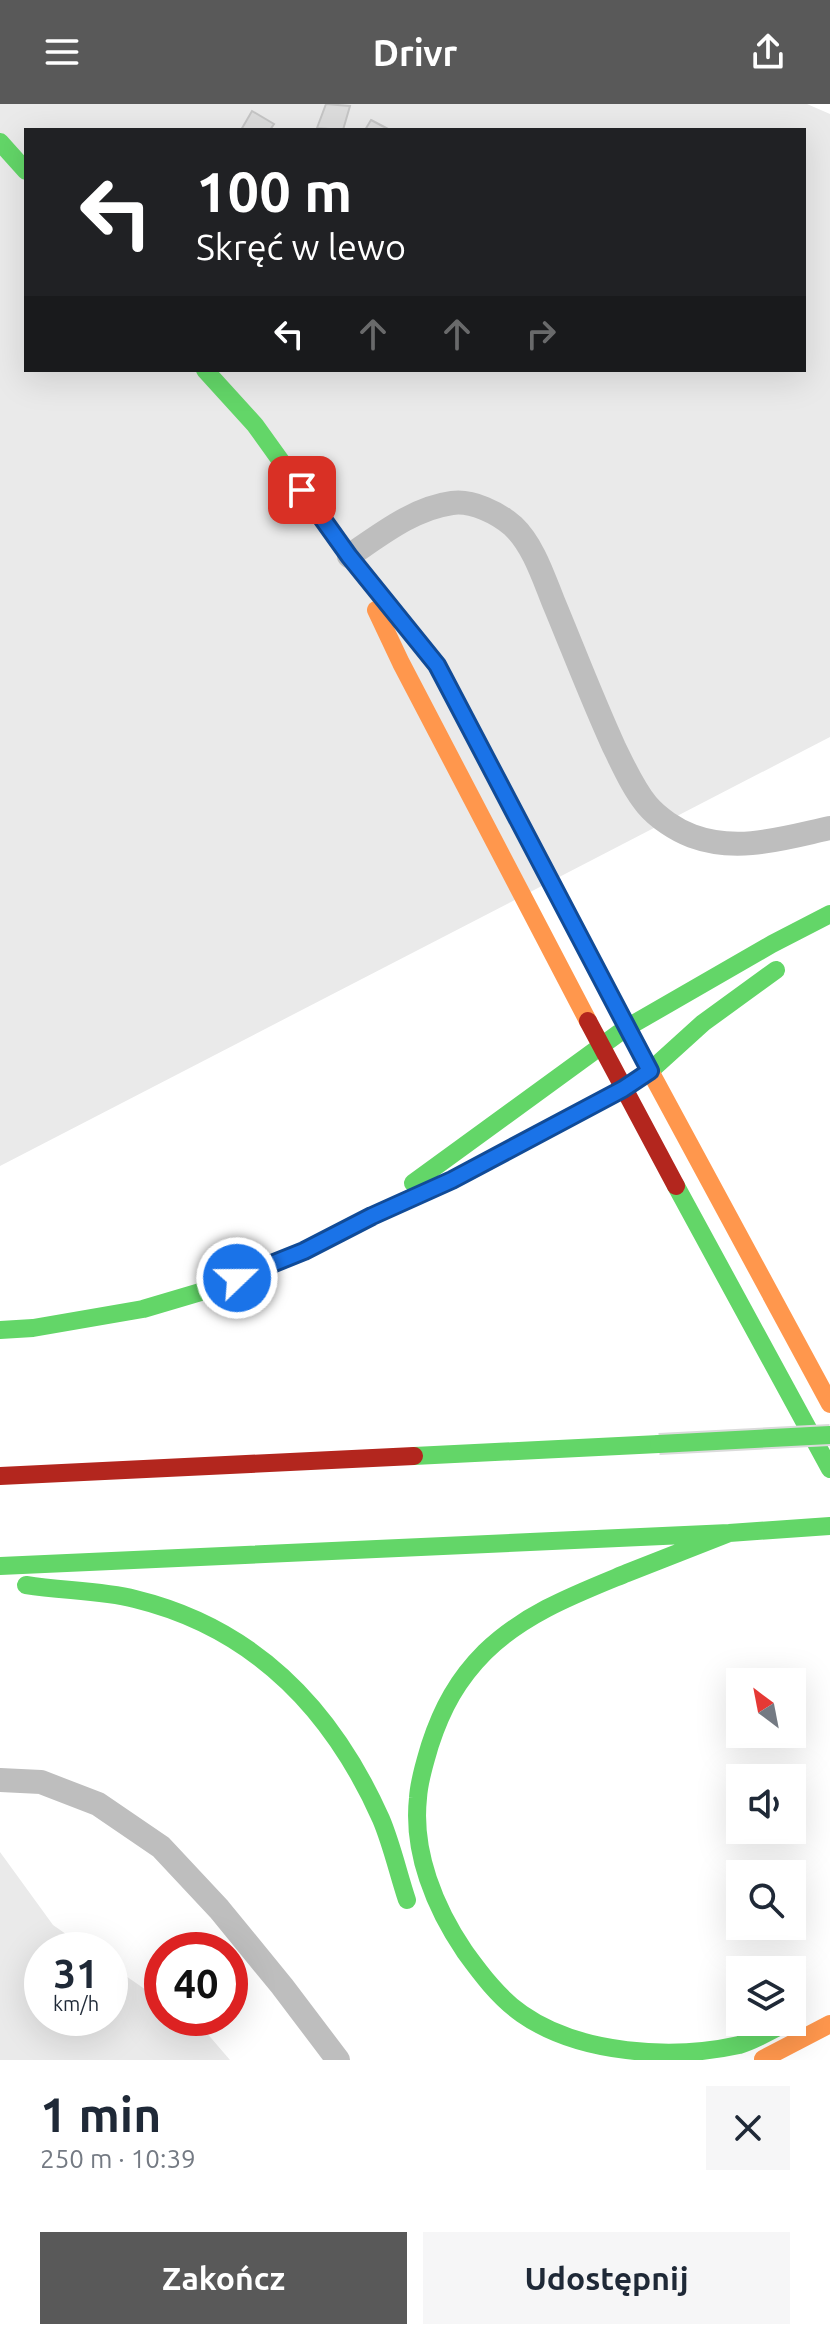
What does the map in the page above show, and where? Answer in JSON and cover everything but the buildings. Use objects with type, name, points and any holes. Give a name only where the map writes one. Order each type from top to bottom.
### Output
[{"type":"main road","points":[[0,142],[24,169]]},
{"type":"main road","points":[[207,372],[255,425],[349,556],[437,665],[650,1071],[830,1404]]},
{"type":"main road","points":[[349,556],[401,663],[623,1089],[830,1469]]},
{"type":"main road","points":[[372,1216],[442,1160],[628,1027],[830,914]]},
{"type":"main road","points":[[0,1330],[33,1328],[143,1309],[214,1288],[304,1251],[452,1180],[623,1089],[650,1071],[703,1023],[787,962]]},
{"type":"main road","points":[[0,1476],[830,1435]]},
{"type":"main road","points":[[0,1566],[830,1526]]},
{"type":"main road","points":[[729,1533],[530,1615],[495,1642],[457,1684],[437,1723],[417,1806],[420,1842],[430,1885],[447,1925],[492,1989],[524,2016],[563,2036],[613,2052],[652,2057],[707,2053],[757,2036]]},
{"type":"main road","points":[[0,1582],[134,1598],[197,1619],[245,1646],[292,1682],[324,1718],[356,1766],[382,1822],[415,1920]]},
{"type":"main road","points":[[761,2060],[830,2024]]},
{"type":"street","points":[[349,556],[382,533],[423,511],[454,502],[485,508],[514,527],[534,556],[607,731],[631,783],[648,807],[692,836],[721,843],[755,844],[830,828]]},
{"type":"street","points":[[0,1780],[41,1782],[98,1804],[161,1847],[219,1909],[338,2060]]},
{"type":"shaded area","points":[[0,104],[807,104],[830,114],[830,737],[0,1166]]},
{"type":"shaded area","points":[[0,1852],[53,1925],[63,1932],[24,1932],[24,2036],[128,2036],[128,1977],[144,1989],[144,2036],[209,2036],[230,2060],[0,2060]]},
{"type":"traffic: fast","points":[[0,142],[24,169]]},
{"type":"traffic: fast","points":[[207,372],[255,425],[349,556],[437,665],[564,907]]},
{"type":"traffic: fast","points":[[628,1027],[830,914]]},
{"type":"traffic: fast","points":[[650,1071],[703,1023],[776,970]]},
{"type":"traffic: fast","points":[[413,1183],[619,1033]]},
{"type":"traffic: fast","points":[[0,1330],[33,1328],[143,1309],[214,1288],[304,1251],[452,1180],[641,1077]]},
{"type":"traffic: fast","points":[[676,1186],[830,1469]]},
{"type":"traffic: fast","points":[[659,1444],[830,1435]]},
{"type":"traffic: fast","points":[[414,1456],[659,1444]]},
{"type":"traffic: fast","points":[[0,1566],[830,1526]]},
{"type":"traffic: fast","points":[[729,1533],[552,1606],[500,1638],[475,1662],[446,1706],[424,1764],[417,1818],[422,1859],[444,1917],[484,1977],[522,2014],[571,2038],[627,2050],[713,2050],[762,2036]]},
{"type":"traffic: fast","points":[[26,1585],[135,1599],[178,1612],[217,1630],[252,1652],[284,1679],[339,1742],[381,1819],[407,1900]]},
{"type":"traffic: slow","points":[[376,610],[588,1021]]},
{"type":"traffic: slow","points":[[650,1071],[830,1404]]},
{"type":"traffic: slow","points":[[763,2059],[830,2024]]},
{"type":"traffic: jam","points":[[564,907],[650,1071]]},
{"type":"traffic: jam","points":[[588,1021],[676,1186]]},
{"type":"traffic: jam","points":[[0,1476],[414,1456]]},
{"type":"route","points":[[237,1278],[304,1251],[452,1180],[623,1089],[650,1071],[437,665],[349,556],[302,490]]}]
